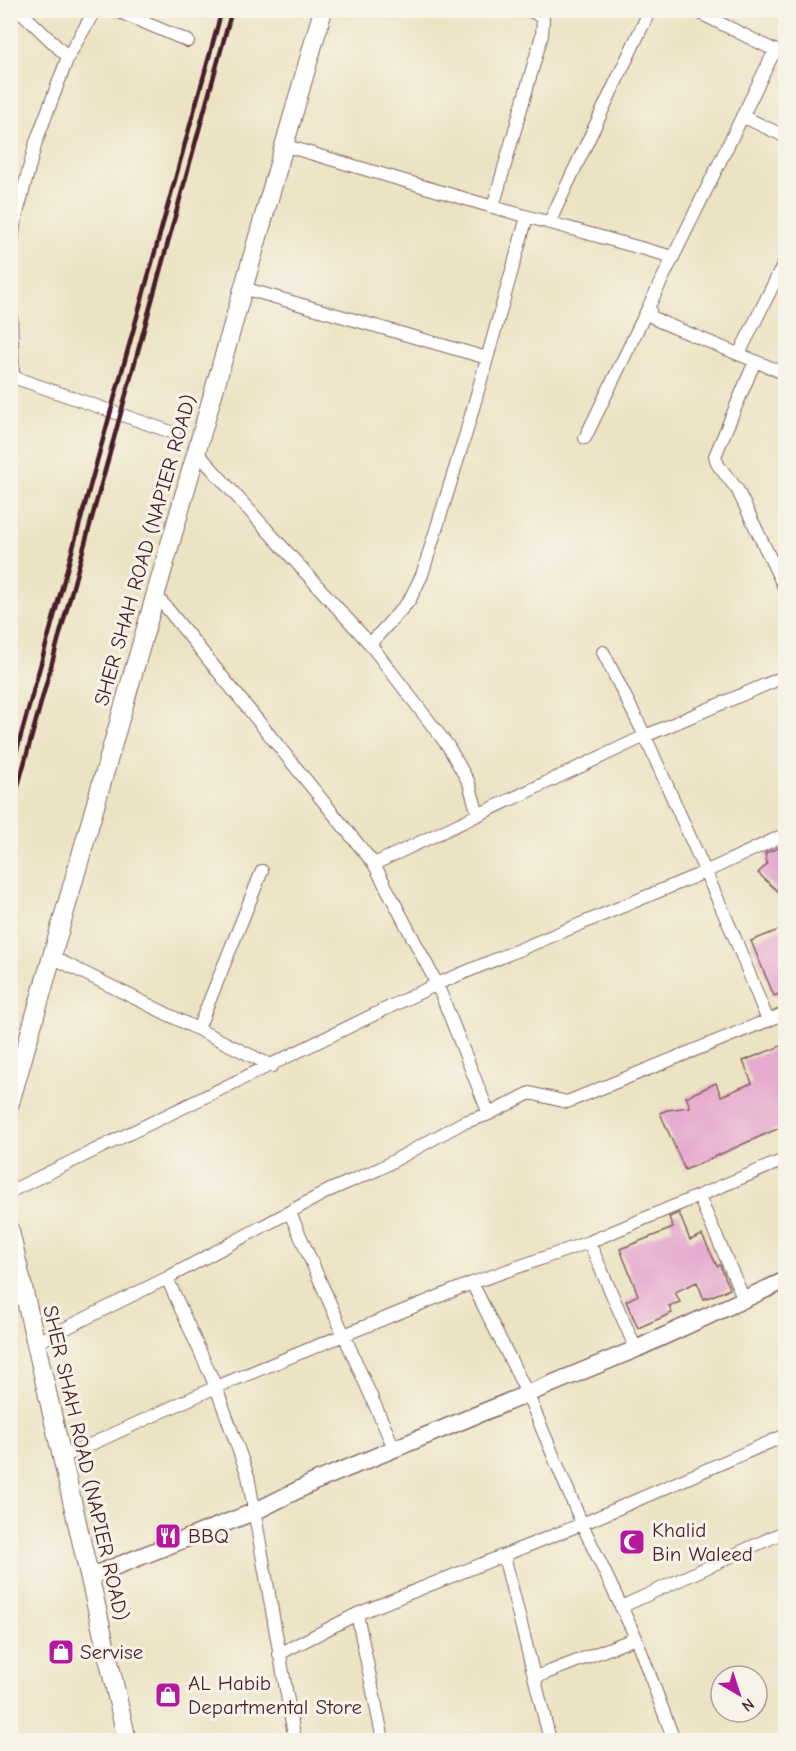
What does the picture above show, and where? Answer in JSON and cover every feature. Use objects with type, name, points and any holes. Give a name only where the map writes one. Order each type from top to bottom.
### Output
[{"type":"main road","name":"SHER SHAH ROAD (NAPIER ROAD)","points":[[10,1103],[323,10]]},
{"type":"main road","name":"SHER SHAH ROAD (NAPIER ROAD)","points":[[10,1231],[13,1252],[72,1453],[139,1740]]},
{"type":"main road","points":[[99,1573],[256,1511],[314,1482],[636,1349],[786,1280]]},
{"type":"main road","name":"SHER SHAH ROAD (NAPIER ROAD)","points":[[47,1372],[127,1740]]},
{"type":"street","points":[[19,10],[68,57]]},
{"type":"street","points":[[10,261],[15,212],[36,142],[68,57],[95,10]]},
{"type":"street","points":[[115,10],[188,41]]},
{"type":"street","points":[[494,207],[542,35],[543,19],[527,10]]},
{"type":"street","points":[[549,223],[650,10]]},
{"type":"street","points":[[585,438],[742,116],[780,53],[694,10]]},
{"type":"street","points":[[742,116],[786,137]]},
{"type":"street","points":[[293,148],[527,217],[673,257]]},
{"type":"street","points":[[370,644],[408,601],[422,575],[527,217]]},
{"type":"street","points":[[739,354],[786,259]]},
{"type":"street","points":[[10,282],[12,379],[174,433]]},
{"type":"street","points":[[250,290],[487,358]]},
{"type":"street","points":[[649,306],[651,316],[659,321],[786,374]]},
{"type":"street","points":[[755,361],[715,456],[718,465],[737,489],[786,591]]},
{"type":"street","points":[[202,459],[370,644],[448,746],[469,783],[478,815]]},
{"type":"street","points":[[161,602],[374,864],[437,984],[489,1114]]},
{"type":"street","points":[[603,652],[645,736],[768,1021]]},
{"type":"street","points":[[374,864],[645,736],[786,676]]},
{"type":"street","points":[[11,1191],[437,984],[705,872],[786,834]]},
{"type":"street","points":[[198,1029],[262,871]]},
{"type":"street","points":[[60,961],[272,1066]]},
{"type":"street","points":[[44,1339],[167,1278],[330,1190],[379,1169],[462,1123],[489,1114],[530,1092],[567,1102],[786,1013]]},
{"type":"street","points":[[72,1453],[216,1387],[472,1283],[589,1242],[786,1159]]},
{"type":"street","points":[[699,1197],[744,1299]]},
{"type":"street","points":[[290,1213],[394,1448]]},
{"type":"street","points":[[589,1242],[636,1349]]},
{"type":"street","points":[[167,1278],[216,1387],[249,1476],[295,1740]]},
{"type":"street","points":[[472,1283],[527,1393],[582,1524],[636,1638],[674,1740]]},
{"type":"street","points":[[279,1654],[357,1614],[582,1524],[786,1436]]},
{"type":"street","points":[[621,1607],[786,1531]]},
{"type":"street","points":[[504,1556],[550,1740]]},
{"type":"street","points":[[357,1614],[382,1740]]},
{"type":"street","points":[[536,1677],[636,1638]]},
{"type":"building","points":[[786,845],[786,899],[758,873],[767,864],[765,853]]},
{"type":"building","points":[[786,927],[786,991],[774,996],[751,941]]},
{"type":"building","points":[[786,1044],[786,1125],[685,1170],[660,1113],[690,1107],[686,1097],[716,1083],[721,1096],[752,1083],[743,1061]]},
{"type":"building","points":[[679,1213],[690,1240],[702,1235],[717,1266],[720,1265],[730,1289],[704,1299],[697,1282],[675,1292],[680,1302],[669,1306],[672,1313],[638,1328],[626,1301],[638,1295],[620,1249],[673,1228],[669,1217]]},
{"type":"railway","points":[[10,775],[222,10]]},
{"type":"railway","points":[[10,815],[232,10]]},
{"type":"place","name":"BBQ","points":[[168,1536]]},
{"type":"place","name":"Khalid Bin Waleed","points":[[632,1542]]},
{"type":"place","name":"Servise","points":[[61,1652]]},
{"type":"place","name":"AL Habib Departmental Store","points":[[168,1695]]}]
